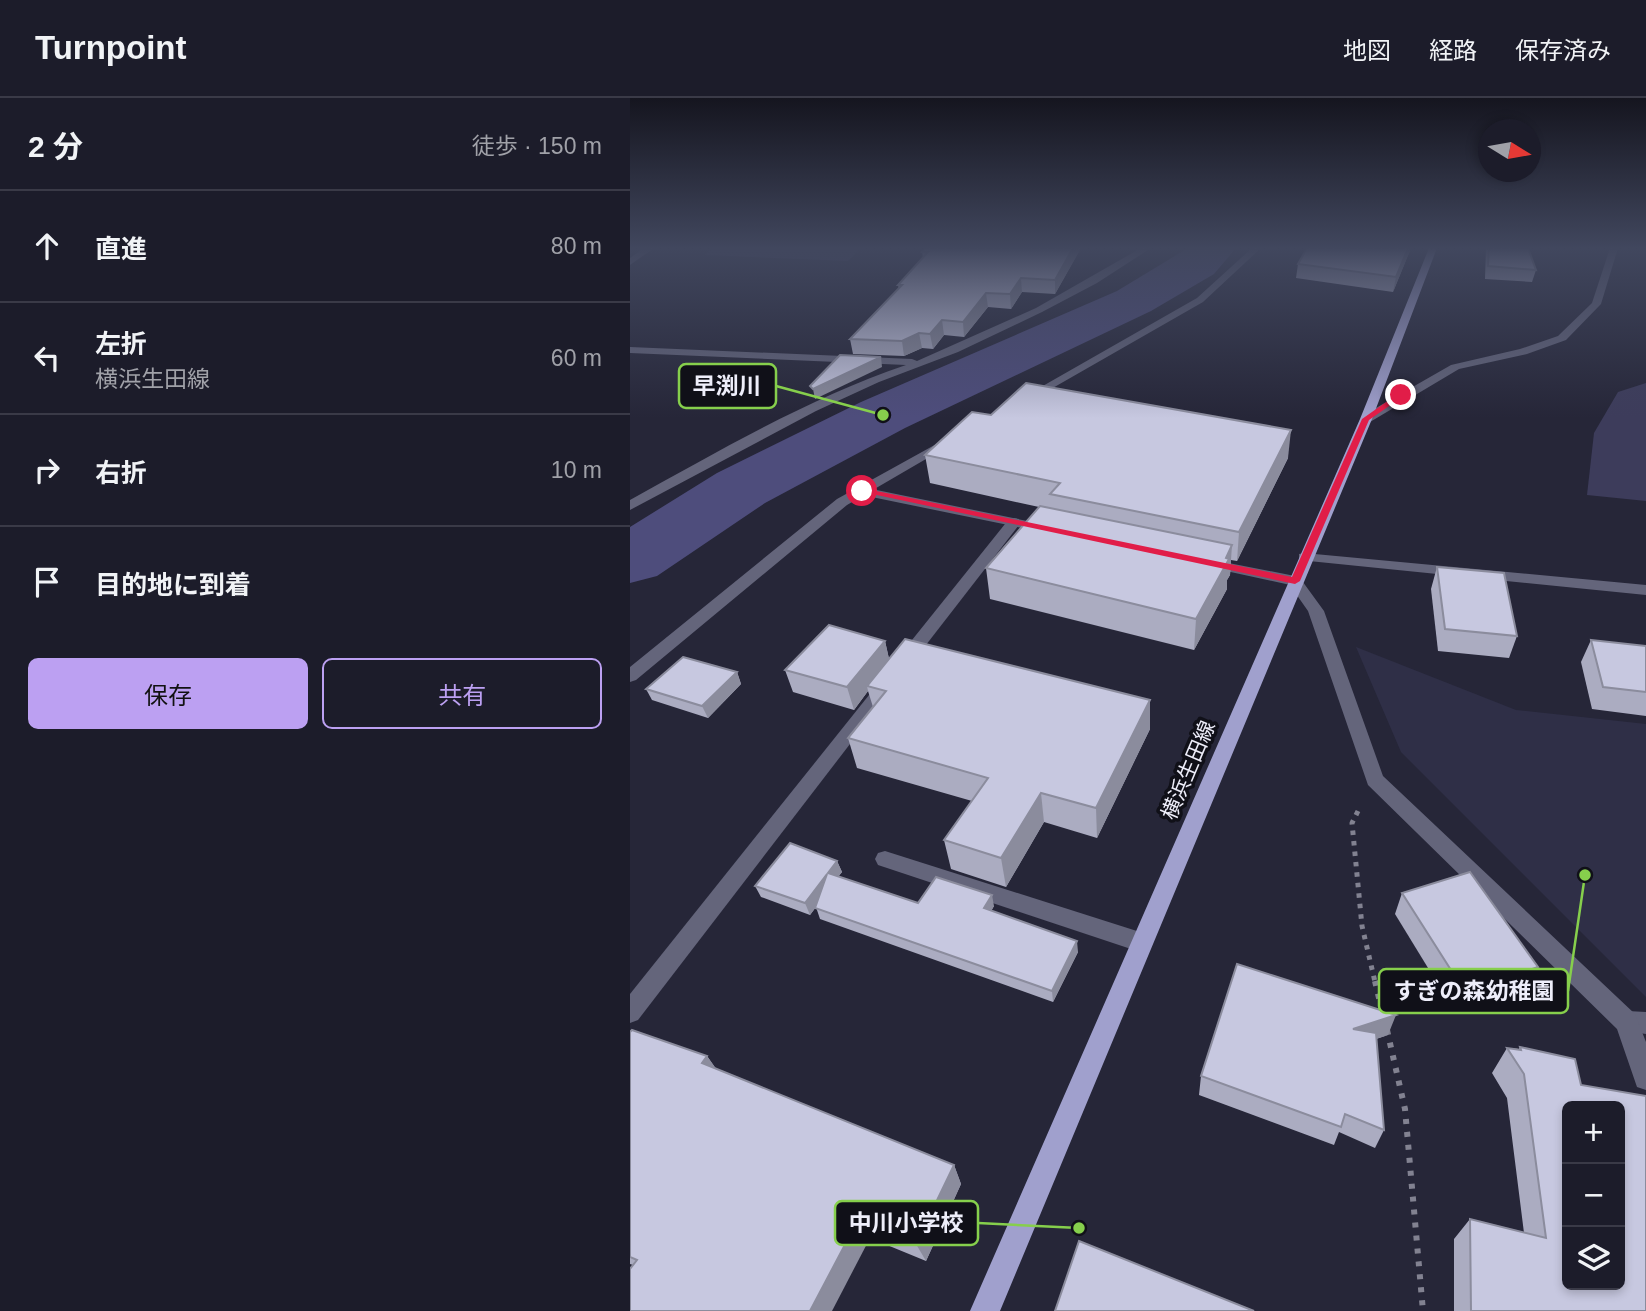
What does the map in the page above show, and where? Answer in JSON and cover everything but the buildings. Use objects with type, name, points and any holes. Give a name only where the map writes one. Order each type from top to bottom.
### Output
[{"type":"main road","name":"横浜生田線","points":[[985,1311],[1304,557],[1366,419],[1411,305]]},
{"type":"street","points":[[630,506],[742,443],[876,379],[923,363],[1051,305]]},
{"type":"street","points":[[1011,408],[1192,305]]},
{"type":"street","points":[[1366,419],[1401,395],[1455,367],[1523,352],[1562,338],[1595,305]]},
{"type":"street","points":[[630,349],[923,363]]},
{"type":"street","points":[[630,676],[842,502],[954,439]]},
{"type":"street","points":[[862,491],[1068,533]]},
{"type":"street","points":[[630,1012],[1014,522]]},
{"type":"street","points":[[1304,557],[1646,590]]},
{"type":"street","points":[[1188,558],[1295,581],[1315,611],[1375,780],[1636,1023],[1646,1077]]},
{"type":"street","points":[[885,859],[1140,943]]},
{"type":"path","points":[[1375,780],[1352,823],[1362,926],[1405,1110],[1423,1311]]},
{"type":"shaded area","points":[[1646,383],[1646,501],[1587,495],[1594,433],[1618,392]]},
{"type":"shaded area","points":[[1356,647],[1516,710],[1646,724],[1646,997],[1401,752]]},
{"type":"waterway","points":[[630,560],[741,488],[883,415],[1126,305]]},
{"type":"place","name":"早渕川","points":[[883,415]]},
{"type":"place","name":"すぎの森幼稚園","points":[[1585,875]]},
{"type":"place","name":"中川小学校","points":[[1079,1228]]},
{"type":"route","points":[[862,491],[1295,581],[1366,419],[1401,395]]}]
